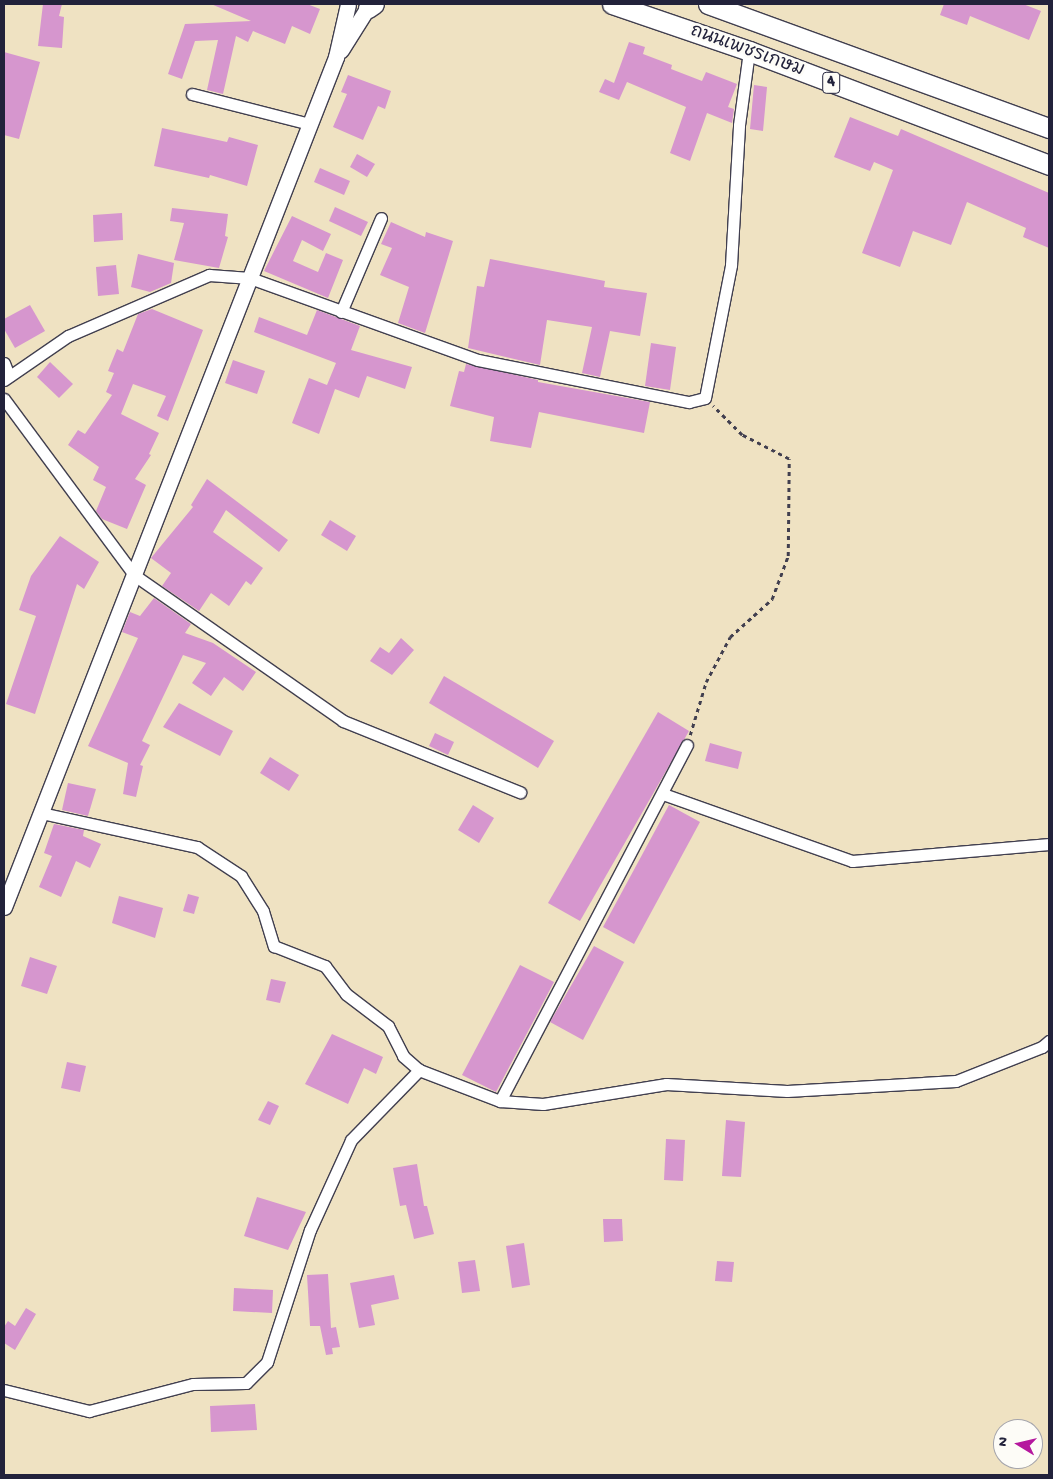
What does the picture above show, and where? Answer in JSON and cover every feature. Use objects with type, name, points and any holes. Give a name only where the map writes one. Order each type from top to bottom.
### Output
[{"type":"highway","name":"ถนนเพชรเกษม","points":[[612,4],[749,51],[1049,165]]},
{"type":"highway","name":"ถนนเพชรเกษม","points":[[708,4],[1049,128]]},
{"type":"street","points":[[4,907],[336,58],[348,4]]},
{"type":"street","points":[[336,58],[371,5]]},
{"type":"street","points":[[4,363],[7,378],[68,336],[209,275],[250,278],[340,312],[478,360],[689,402],[705,398],[731,265],[740,125],[749,51]]},
{"type":"street","points":[[192,94],[310,124]]},
{"type":"street","points":[[340,312],[381,218]]},
{"type":"street","points":[[4,399],[134,575],[343,721],[520,792]]},
{"type":"street","points":[[500,1101],[663,794],[687,745]]},
{"type":"street","points":[[663,794],[852,860],[1049,844]]},
{"type":"street","points":[[41,813],[197,847],[241,876],[263,911],[274,946],[325,966],[346,994],[388,1026],[403,1056],[419,1070],[500,1101],[543,1104],[666,1084],[787,1091],[956,1081],[1042,1047],[1049,1041]]},
{"type":"street","points":[[4,1390],[89,1411],[193,1384],[246,1383],[266,1362],[310,1230],[351,1140],[419,1070]]},
{"type":"path","points":[[687,745],[706,682],[730,637],[772,599],[788,556],[789,459],[742,435],[705,398]]},
{"type":"building","points":[[43,4],[62,4],[59,16],[64,17],[62,48],[38,46]]},
{"type":"building","points":[[211,4],[307,4],[320,9],[310,34],[292,26],[285,44],[253,31],[248,42],[236,36],[223,94],[207,90],[218,40],[195,41],[182,79],[168,74],[185,24],[251,21]]},
{"type":"building","points":[[944,4],[1023,4],[1041,11],[1029,40],[970,16],[967,25],[940,15]]},
{"type":"building","points":[[629,42],[645,47],[643,54],[672,65],[671,69],[702,81],[706,72],[737,84],[728,107],[734,109],[732,123],[707,113],[690,161],[670,153],[686,107],[627,82],[619,100],[599,92],[605,79],[614,83]]},
{"type":"building","points":[[4,52],[40,62],[19,139],[4,135]]},
{"type":"building","points":[[348,75],[391,91],[385,109],[378,106],[363,140],[333,127],[347,94],[341,92]]},
{"type":"building","points":[[754,85],[767,87],[763,131],[750,129]]},
{"type":"building","points":[[850,117],[898,136],[901,129],[1049,193],[1049,248],[1023,237],[1026,228],[967,202],[951,245],[913,231],[900,267],[862,253],[893,170],[874,162],[870,171],[834,157]]},
{"type":"building","points":[[162,128],[227,142],[229,137],[258,145],[247,186],[210,175],[209,178],[154,166]]},
{"type":"building","points":[[357,154],[375,164],[367,177],[350,167]]},
{"type":"building","points":[[320,168],[350,181],[344,195],[314,182]]},
{"type":"building","points":[[335,207],[368,222],[361,236],[329,221]]},
{"type":"building","points":[[172,208],[228,214],[225,236],[228,237],[219,268],[174,260],[184,223],[170,221]]},
{"type":"building","points":[[122,213],[123,240],[94,242],[93,215]]},
{"type":"building","points":[[292,216],[331,234],[323,251],[302,240],[293,261],[318,272],[326,253],[343,260],[328,298],[264,271]]},
{"type":"building","points":[[391,222],[425,237],[426,232],[453,241],[425,333],[398,323],[409,287],[380,275],[392,248],[381,244]]},
{"type":"building","points":[[138,254],[174,263],[171,283],[150,292],[131,287]]},
{"type":"building","points":[[490,259],[605,281],[604,287],[647,293],[640,336],[610,331],[600,377],[582,373],[592,327],[547,320],[540,365],[468,348],[477,286],[484,287]]},
{"type":"building","points":[[116,265],[119,294],[98,296],[96,267]]},
{"type":"building","points":[[30,305],[45,331],[15,348],[4,329],[4,319]]},
{"type":"building","points":[[152,309],[203,330],[168,421],[157,416],[166,396],[133,384],[121,414],[159,433],[149,454],[151,455],[135,479],[146,485],[127,529],[102,519],[96,511],[106,487],[93,480],[99,467],[68,445],[78,430],[85,434],[112,395],[106,392],[114,373],[108,371],[117,349],[123,352],[138,314]]},
{"type":"building","points":[[317,310],[360,326],[351,350],[412,367],[405,389],[367,376],[359,398],[335,389],[319,434],[292,423],[309,378],[327,385],[336,363],[254,332],[259,317],[307,335]]},
{"type":"building","points":[[651,343],[676,347],[670,390],[645,386]]},
{"type":"building","points":[[233,360],[265,371],[257,394],[225,383]]},
{"type":"building","points":[[50,362],[73,384],[59,398],[37,377]]},
{"type":"building","points":[[466,364],[538,380],[538,382],[650,402],[644,433],[539,412],[531,448],[490,441],[494,417],[450,406],[459,371],[464,372]]},
{"type":"building","points":[[207,479],[288,540],[279,552],[226,510],[213,532],[263,568],[251,585],[246,581],[229,606],[211,593],[199,611],[162,586],[171,573],[151,558],[193,507],[191,505]]},
{"type":"building","points":[[330,520],[356,536],[347,551],[321,535]]},
{"type":"building","points":[[60,536],[99,562],[84,589],[77,584],[35,714],[6,704],[36,616],[19,610],[31,576]]},
{"type":"building","points":[[154,598],[191,624],[185,633],[213,643],[256,672],[243,691],[224,677],[211,696],[192,683],[206,663],[183,655],[142,741],[150,745],[140,765],[143,766],[136,797],[123,794],[128,763],[88,746],[138,638],[122,632],[130,612],[140,616]]},
{"type":"building","points":[[401,638],[414,650],[392,675],[370,661],[380,647],[389,653]]},
{"type":"building","points":[[444,676],[554,741],[538,768],[429,703]]},
{"type":"building","points":[[179,703],[233,731],[220,756],[163,727]]},
{"type":"building","points":[[658,712],[689,731],[580,921],[548,903]]},
{"type":"building","points":[[435,733],[454,742],[448,755],[429,746]]},
{"type":"building","points":[[710,743],[742,752],[738,769],[705,761]]},
{"type":"building","points":[[270,757],[299,775],[289,791],[260,773]]},
{"type":"building","points":[[68,783],[96,789],[88,816],[62,810]]},
{"type":"building","points":[[473,805],[494,818],[479,843],[458,830]]},
{"type":"building","points":[[669,805],[700,822],[634,944],[603,927]]},
{"type":"building","points":[[54,824],[84,830],[83,836],[101,844],[90,868],[76,861],[61,897],[39,887],[52,856],[44,853]]},
{"type":"building","points":[[188,894],[199,897],[194,914],[183,911]]},
{"type":"building","points":[[119,896],[163,908],[155,938],[112,923]]},
{"type":"building","points":[[594,946],[624,962],[583,1040],[550,1022]]},
{"type":"building","points":[[30,957],[57,966],[47,994],[21,986]]},
{"type":"building","points":[[520,965],[554,982],[496,1092],[462,1075]]},
{"type":"building","points":[[271,979],[286,982],[280,1003],[266,1000]]},
{"type":"building","points":[[332,1034],[383,1057],[376,1074],[364,1068],[348,1104],[305,1084]]},
{"type":"building","points":[[67,1062],[86,1066],[80,1092],[61,1088]]},
{"type":"building","points":[[268,1101],[279,1106],[270,1125],[258,1120]]},
{"type":"building","points":[[726,1120],[745,1122],[741,1177],[722,1176]]},
{"type":"building","points":[[666,1139],[685,1140],[683,1181],[664,1180]]},
{"type":"building","points":[[417,1164],[424,1206],[427,1206],[434,1234],[414,1239],[406,1205],[400,1206],[393,1168]]},
{"type":"building","points":[[257,1197],[306,1212],[288,1250],[244,1236]]},
{"type":"building","points":[[603,1219],[622,1219],[623,1241],[604,1242]]},
{"type":"building","points":[[524,1243],[530,1285],[512,1288],[506,1246]]},
{"type":"building","points":[[475,1260],[480,1291],[462,1293],[458,1262]]},
{"type":"building","points":[[717,1261],[734,1262],[732,1282],[715,1281]]},
{"type":"building","points":[[328,1274],[331,1328],[336,1327],[340,1347],[332,1348],[333,1354],[326,1355],[320,1326],[310,1326],[307,1275]]},
{"type":"building","points":[[394,1275],[399,1299],[371,1305],[375,1325],[359,1328],[350,1283]]},
{"type":"building","points":[[234,1288],[273,1290],[272,1313],[233,1311]]},
{"type":"building","points":[[26,1308],[36,1314],[15,1350],[4,1343],[4,1327],[8,1321],[15,1326]]},
{"type":"building","points":[[255,1404],[257,1430],[211,1432],[210,1406]]}]
